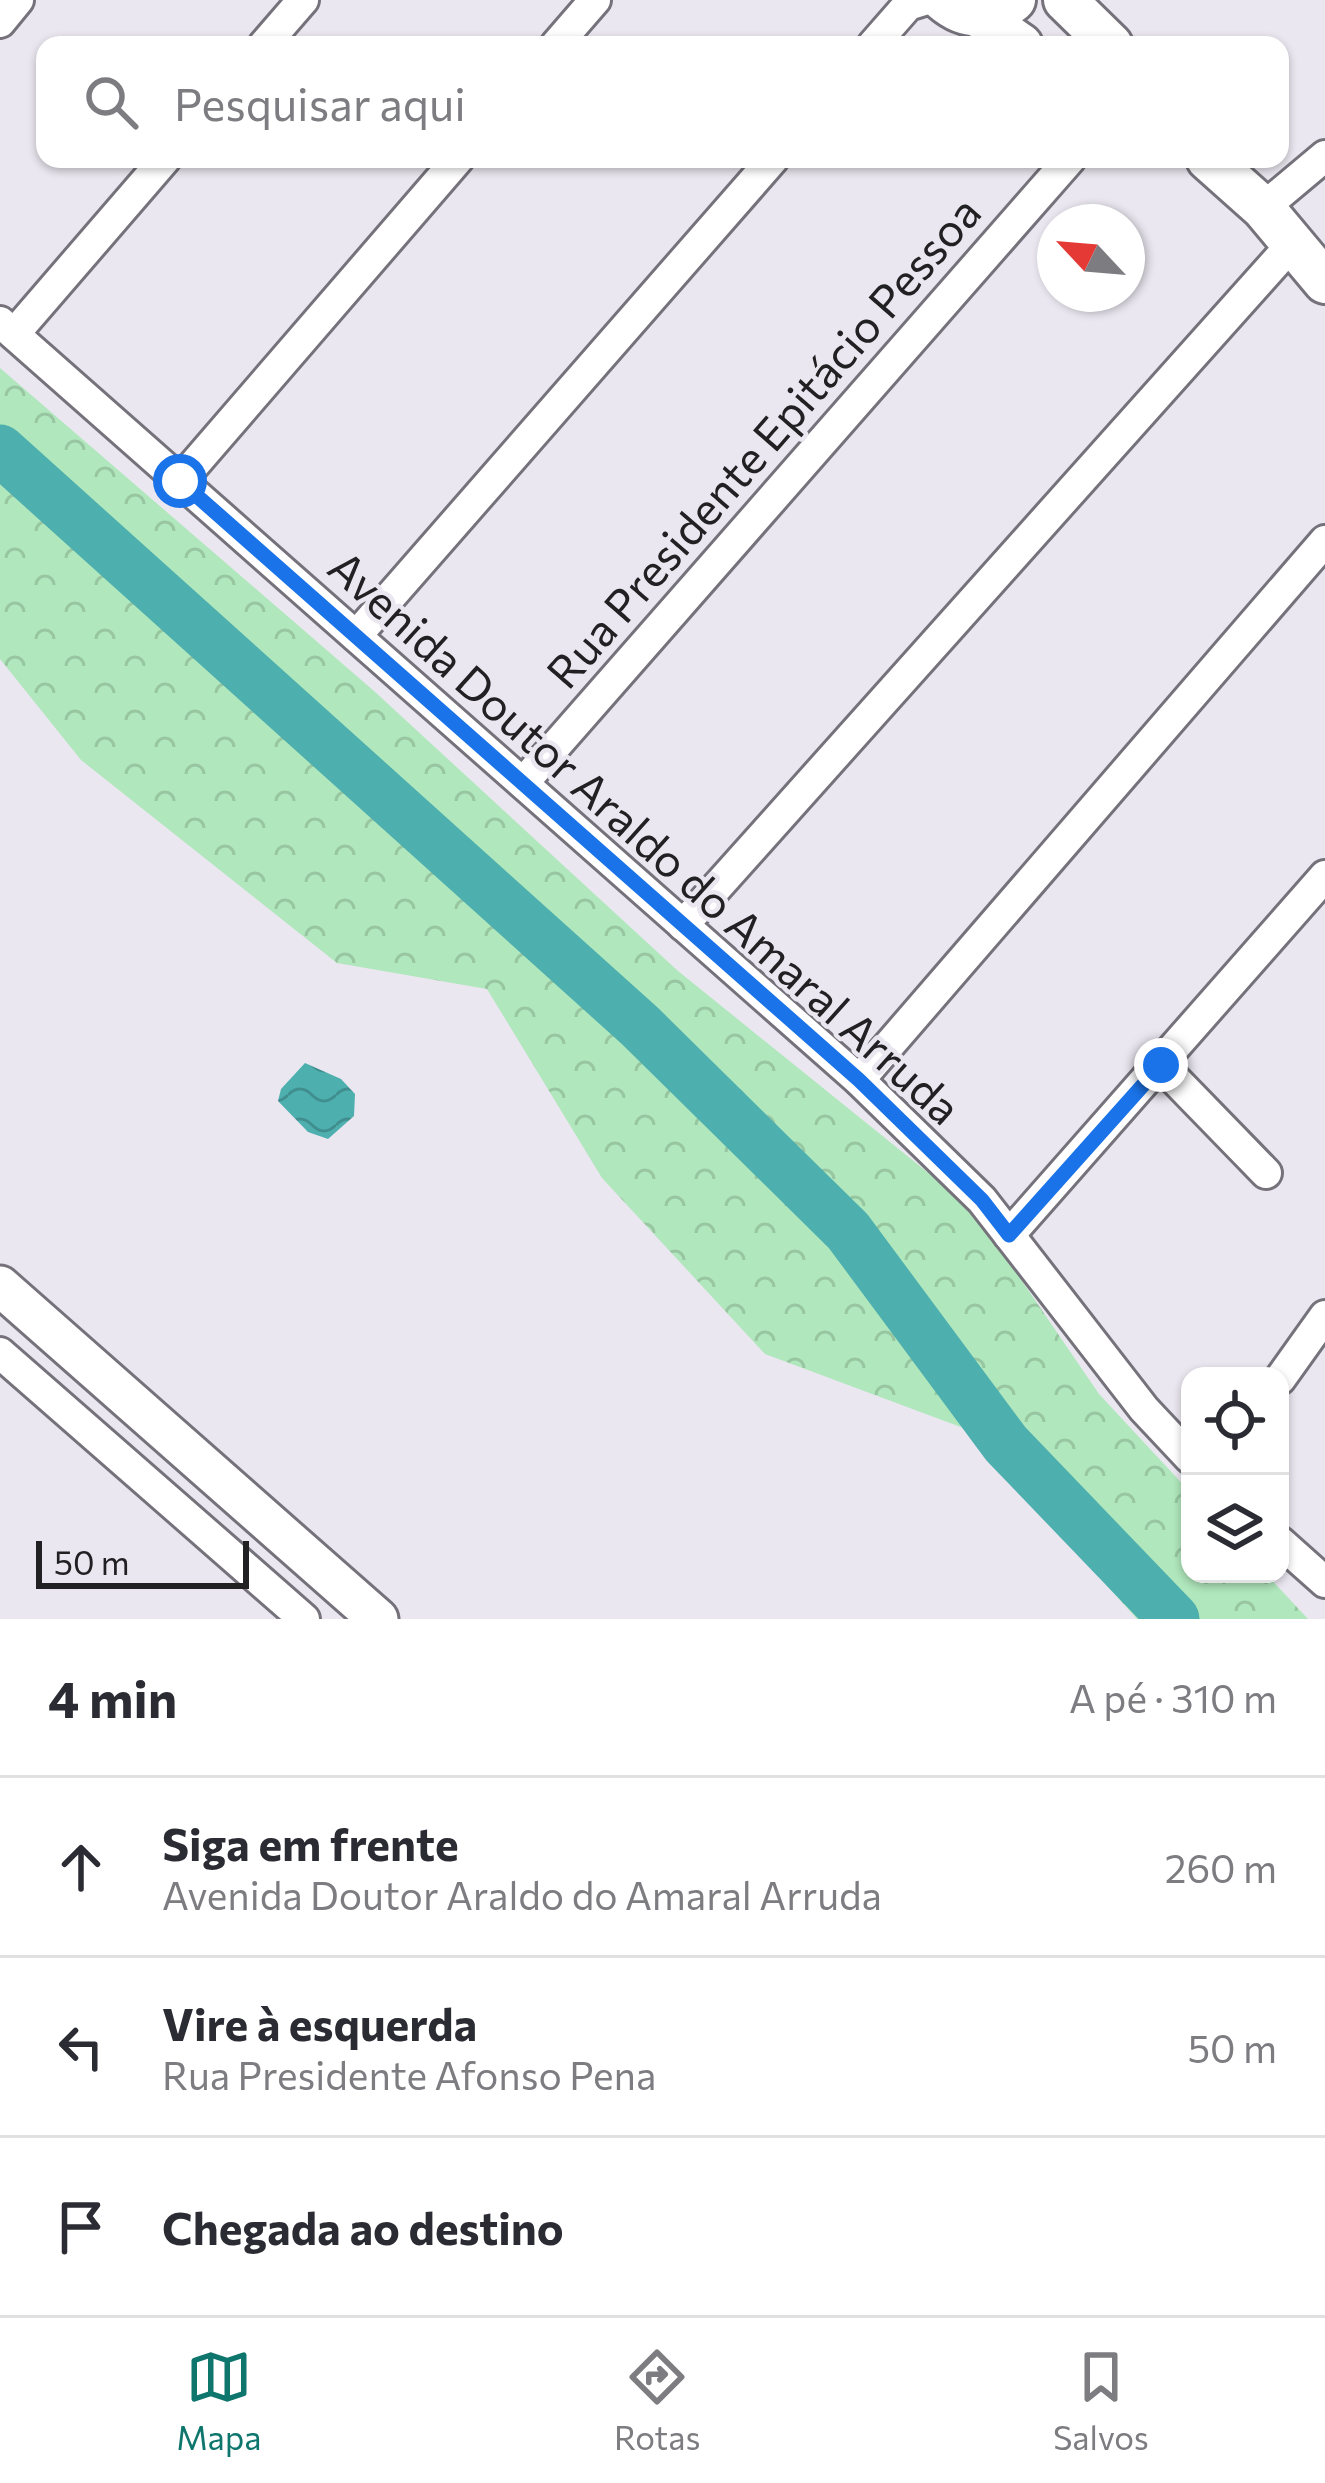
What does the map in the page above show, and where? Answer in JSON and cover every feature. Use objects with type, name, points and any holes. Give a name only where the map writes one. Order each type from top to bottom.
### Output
[{"type":"main road","points":[[1065,0],[1102,36]]},
{"type":"main road","points":[[978,5],[1011,36]]},
{"type":"main road","points":[[1218,168],[1263,208],[1325,282]]},
{"type":"street","points":[[0,22],[18,0]]},
{"type":"street","points":[[272,36],[303,0]]},
{"type":"street","points":[[564,36],[595,0]]},
{"type":"street","points":[[881,36],[908,5],[924,0]]},
{"type":"street","points":[[1263,208],[1325,156]]},
{"type":"street","points":[[7,328],[157,168]]},
{"type":"street","points":[[180,481],[450,168]]},
{"type":"street","points":[[356,636],[765,168]]},
{"type":"street","name":"Rua Presidente Epitácio Pessoa","points":[[523,783],[1062,168]]},
{"type":"street","points":[[683,925],[1293,243]]},
{"type":"street","name":"Avenida Doutor Araldo do Amaral Arruda","points":[[7,328],[859,1080],[982,1200],[1144,1409],[1181,1448]]},
{"type":"street","points":[[859,1080],[1325,541]]},
{"type":"street","points":[[1009,1235],[1325,876]]},
{"type":"street","points":[[1301,903],[1325,925]]},
{"type":"street","points":[[1161,1065],[1266,1173]]},
{"type":"street","points":[[0,1286],[378,1619]]},
{"type":"street","points":[[1289,1367],[1325,1316]]},
{"type":"street","points":[[0,1353],[304,1619]]},
{"type":"street","points":[[1289,1550],[1325,1582]]},
{"type":"green space","points":[[0,368],[374,691],[678,971],[973,1209],[1099,1394],[1181,1482],[1181,1583],[1274,1583],[1308,1619],[1137,1619],[966,1429],[765,1354],[602,1178],[487,989],[337,963],[81,760],[0,659]]},
{"type":"water","points":[[305,1063],[341,1079],[355,1094],[354,1116],[328,1139],[308,1132],[278,1101],[281,1089]]},
{"type":"waterway","points":[[0,450],[640,1026],[848,1231],[1006,1444],[1174,1619]]},
{"type":"route","points":[[180,481],[859,1080],[982,1200],[1009,1235],[1161,1065]]}]
